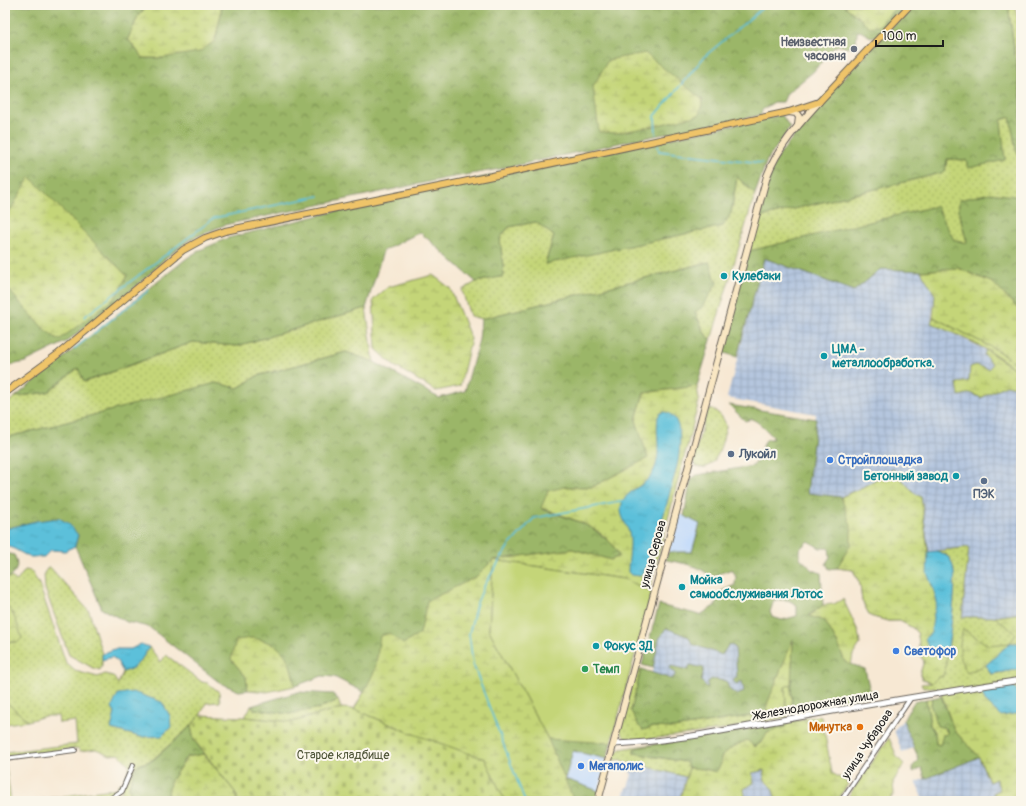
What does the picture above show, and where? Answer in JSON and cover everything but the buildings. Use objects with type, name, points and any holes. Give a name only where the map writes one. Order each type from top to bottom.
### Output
[{"type":"main road","points":[[5,393],[57,355],[183,250],[194,243],[220,232],[502,174],[789,112],[819,102],[910,5]]},
{"type":"main road","name":"улица Серова","points":[[598,801],[767,176],[772,162],[779,150],[798,125],[819,102]]},
{"type":"main road","points":[[789,112],[796,113],[799,117],[798,125]]},
{"type":"street","name":"Железнодорожная улица","points":[[614,744],[721,732],[823,713],[1021,680]]},
{"type":"street","name":"улица Чубарова","points":[[841,801],[910,699]]},
{"type":"street","points":[[5,759],[75,750]]},
{"type":"street","points":[[107,801],[122,790],[133,765]]},
{"type":"shaded area","points":[[764,258],[854,291],[881,269],[921,271],[935,295],[931,323],[986,350],[1021,376],[1021,613],[995,617],[962,617],[969,547],[928,552],[921,497],[914,493],[893,470],[863,487],[841,497],[807,493],[816,414],[727,398]]},
{"type":"shaded area","points":[[678,513],[700,524],[692,552],[668,552]]},
{"type":"shaded area","points":[[664,616],[770,630],[755,710],[643,713]]},
{"type":"shaded area","points":[[903,720],[914,748],[902,752],[894,730]]},
{"type":"shaded area","points":[[573,751],[607,759],[599,791],[565,779]]},
{"type":"shaded area","points":[[979,757],[988,781],[996,779],[1000,790],[993,793],[996,801],[923,801],[916,782]]},
{"type":"shaded area","points":[[633,762],[686,777],[679,801],[622,801],[632,774],[630,773]]},
{"type":"shaded area","points":[[764,770],[766,783],[772,787],[776,801],[746,801],[744,789],[754,783],[752,773]]},
{"type":"green space","points":[[5,5],[150,5],[139,14],[128,39],[143,58],[162,58],[215,41],[221,13],[221,5],[846,5],[846,7],[870,27],[896,7],[893,5],[907,5],[879,35],[871,37],[860,31],[857,32],[856,44],[847,48],[839,45],[834,47],[813,72],[787,93],[783,102],[774,102],[762,110],[761,115],[619,143],[500,169],[442,179],[224,225],[191,239],[167,257],[139,284],[66,342],[25,362],[11,365],[5,371]]},
{"type":"green space","points":[[150,5],[221,5],[221,13],[215,41],[199,52],[162,58],[143,58],[128,39],[139,14]]},
{"type":"green space","points":[[846,5],[878,5],[880,8],[883,5],[893,5],[896,7],[879,26],[870,27],[846,7]]},
{"type":"green space","points":[[913,5],[1008,5],[1021,98],[1021,155],[1020,156],[1016,150],[1010,117],[1001,120],[1005,160],[968,168],[966,160],[947,159],[945,172],[757,218],[774,163],[813,109]]},
{"type":"green space","points":[[1008,5],[1015,5],[1020,30],[1021,98]]},
{"type":"green space","points":[[645,53],[703,100],[699,115],[617,133],[599,132],[593,87],[608,60]]},
{"type":"green space","points":[[782,115],[790,128],[767,160],[755,194],[737,177],[731,213],[723,226],[545,264],[554,236],[536,222],[509,227],[500,238],[504,276],[476,282],[420,232],[383,251],[366,308],[237,346],[193,342],[84,382],[78,368],[48,392],[15,397],[187,258],[200,250],[228,238],[422,190]]},
{"type":"green space","points":[[1011,117],[1016,150],[1020,156],[1021,155],[1021,197],[1017,196],[959,212],[968,243],[954,240],[749,251],[757,218],[945,172],[947,159],[966,160],[968,168],[1001,120]]},
{"type":"green space","points":[[30,177],[127,276],[115,298],[59,340],[45,330],[5,286],[5,219]]},
{"type":"green space","points":[[737,177],[755,194],[711,340],[704,332],[695,312],[709,262],[481,319],[470,316],[462,290],[476,282],[504,276],[500,238],[509,227],[536,222],[554,236],[545,264],[731,213]]},
{"type":"green space","points":[[990,193],[1021,197],[1021,312],[993,283],[958,268],[921,271],[881,269],[854,291],[764,258],[737,357],[722,352],[749,251],[936,206],[954,240],[967,243],[959,212],[959,200]]},
{"type":"green space","points":[[709,262],[717,283],[702,307],[695,312],[704,332],[711,340],[697,386],[644,393],[636,420],[649,458],[592,487],[564,487],[542,509],[588,525],[614,545],[619,556],[611,560],[572,549],[494,560],[611,743],[607,759],[573,751],[565,779],[599,791],[595,801],[504,801],[504,799],[408,732],[354,709],[364,692],[334,677],[322,676],[295,686],[293,675],[231,659],[246,677],[248,690],[239,691],[220,683],[149,627],[127,622],[102,609],[75,546],[78,535],[36,521],[5,529],[5,438],[216,383],[238,388],[257,376],[346,352],[374,362],[439,398],[465,391],[479,340],[481,319]]},
{"type":"green space","points":[[958,268],[993,283],[1021,312],[1021,366],[995,349],[933,317],[935,295],[921,271]]},
{"type":"green space","points":[[433,275],[450,288],[471,339],[460,386],[436,391],[393,365],[376,349],[373,300],[388,287]]},
{"type":"green space","points":[[366,308],[374,362],[346,352],[257,376],[238,388],[215,384],[5,438],[5,405],[15,397],[48,392],[78,368],[85,382],[193,342],[237,346]]},
{"type":"green space","points":[[933,317],[995,349],[1021,366],[1021,376],[1003,360],[966,339],[931,323]]},
{"type":"green space","points":[[986,350],[1015,369],[1021,376],[1021,386],[1017,387],[1006,385],[981,398],[971,393],[959,396],[957,383],[969,381],[970,367],[976,365],[989,369],[992,364],[984,355]]},
{"type":"green space","points":[[697,386],[699,401],[649,591],[624,579],[493,560],[572,549],[611,560],[619,556],[606,538],[596,531],[575,520],[541,508],[548,491],[564,487],[592,487],[648,458],[636,420],[644,393]]},
{"type":"green space","points":[[729,405],[816,419],[807,493],[841,497],[863,487],[893,469],[914,493],[921,497],[945,669],[943,676],[938,677],[932,683],[922,679],[920,674],[924,661],[920,655],[918,634],[913,628],[900,621],[888,621],[870,616],[862,601],[860,584],[853,570],[837,568],[829,569],[826,563],[830,557],[829,548],[820,548],[808,541],[800,549],[800,558],[813,570],[821,573],[823,605],[809,615],[825,621],[838,644],[845,662],[865,669],[871,696],[792,709],[791,684],[793,641],[766,707],[769,713],[673,728],[652,727],[643,730],[639,726],[631,711],[641,669],[671,679],[675,676],[675,672],[670,670],[671,666],[688,670],[690,665],[704,668],[701,681],[708,688],[707,683],[711,679],[726,681],[730,690],[737,695],[744,692],[742,681],[736,684],[733,681],[737,676],[735,647],[729,644],[722,655],[692,644],[689,637],[666,628],[659,639],[653,668],[642,665],[659,605],[700,615],[716,605],[719,592],[735,585],[736,576],[732,569],[711,577],[696,567],[666,560],[668,552],[692,552],[700,524],[684,516],[691,479],[697,475],[753,466],[757,461],[765,441],[768,439],[773,439],[773,436],[752,419],[745,421]],"holes":[[[774,600],[788,600],[797,605],[797,616],[782,620],[772,617],[770,612]]]},
{"type":"green space","points":[[710,409],[721,416],[726,427],[720,448],[714,461],[709,466],[696,466],[693,460],[707,411]]},
{"type":"green space","points":[[893,469],[914,493],[921,497],[928,552],[943,553],[950,559],[953,567],[953,612],[945,669],[943,676],[938,677],[932,683],[922,679],[920,674],[924,661],[920,655],[918,634],[913,628],[900,621],[888,621],[870,616],[862,601],[860,584],[853,570],[837,568],[851,544],[851,526],[841,497],[863,487]]},
{"type":"green space","points":[[969,547],[962,617],[995,617],[1021,613],[1021,643],[991,674],[1021,669],[1021,801],[996,801],[993,793],[1000,790],[996,779],[989,782],[979,757],[954,730],[941,693],[933,687],[923,688],[921,684],[932,683],[945,669],[955,586],[950,559],[937,551]]},
{"type":"green space","points":[[5,553],[14,555],[17,566],[14,573],[5,579]]},
{"type":"green space","points":[[493,560],[489,630],[548,739],[574,801],[504,801],[504,799],[408,732],[354,709],[375,670],[380,636],[389,633],[403,644],[420,634],[427,601],[476,577]]},
{"type":"green space","points":[[493,560],[624,579],[652,592],[611,743],[548,739],[489,630]]},
{"type":"green space","points":[[49,566],[89,611],[102,654],[102,665],[100,670],[93,668],[69,655],[45,589],[44,573]]},
{"type":"green space","points":[[25,570],[31,571],[39,584],[66,663],[75,671],[98,677],[105,674],[113,676],[118,684],[123,672],[128,671],[135,666],[142,659],[149,647],[161,662],[166,655],[202,682],[208,683],[219,692],[220,702],[207,703],[191,726],[152,760],[136,766],[129,786],[131,798],[127,801],[109,801],[123,791],[121,789],[105,801],[31,801],[118,788],[118,784],[123,783],[130,766],[119,754],[110,755],[96,749],[80,751],[78,748],[5,757],[5,752],[77,744],[75,721],[59,723],[58,716],[45,716],[28,721],[5,701],[5,642],[18,642],[17,627],[14,617],[9,608],[5,605],[5,579],[11,577],[17,581]],"holes":[[[115,713],[141,737],[112,729]]]},
{"type":"green space","points":[[843,599],[858,631],[860,644],[853,655],[851,665],[845,662],[838,644],[825,621],[809,616],[823,605],[834,604]]},
{"type":"green space","points":[[5,605],[14,616],[18,625],[22,638],[18,642],[5,642]]},
{"type":"green space","points":[[1021,613],[1021,669],[991,674],[985,665],[967,673],[960,659],[960,644],[963,629],[988,645],[1010,643],[1016,634],[995,617]]},
{"type":"green space","points":[[252,638],[263,640],[278,647],[291,667],[295,686],[267,692],[248,690],[246,677],[231,659],[236,640]]},
{"type":"green space","points":[[793,639],[791,684],[785,687],[786,707],[782,711],[769,713],[766,707]]},
{"type":"green space","points":[[636,668],[641,669],[631,711],[643,730],[652,727],[673,728],[782,711],[786,707],[785,687],[791,684],[792,709],[787,717],[721,730],[633,741],[624,737],[621,734],[620,729]]},
{"type":"green space","points":[[1021,680],[1021,801],[996,801],[993,793],[1000,790],[996,779],[989,782],[979,757],[954,730],[941,693]]},
{"type":"green space","points":[[298,692],[333,694],[338,700],[320,708],[290,714],[255,709],[251,706]]},
{"type":"green space","points":[[941,696],[954,730],[979,757],[925,779],[922,768],[913,772],[912,767],[919,760],[903,720],[914,702],[926,699],[930,725],[935,734],[936,744],[940,745],[943,735],[948,734],[946,728],[937,726],[931,706],[932,698]]},
{"type":"green space","points":[[932,698],[931,706],[948,734],[940,745],[936,744],[935,734],[930,725],[926,699]]},
{"type":"green space","points":[[338,700],[341,708],[292,722],[245,717],[251,706],[255,709],[320,708]]},
{"type":"green space","points":[[5,701],[28,721],[5,724]]},
{"type":"green space","name":"Старое кладбище","points":[[341,708],[354,709],[408,732],[485,759],[504,801],[238,801],[235,792],[194,740],[191,726],[200,715],[245,717],[292,722]]},
{"type":"green space","points":[[818,716],[821,717],[823,724],[806,722],[804,720],[634,750],[634,753],[686,762],[689,768],[686,777],[621,760],[611,760],[613,755],[620,749],[721,734]]},
{"type":"green space","points":[[804,720],[806,722],[823,724],[832,773],[849,783],[837,801],[776,801],[772,787],[765,780],[764,770],[752,773],[754,783],[744,789],[746,801],[679,801],[689,768],[704,769],[716,772],[721,764],[721,757],[731,748],[747,740],[755,747],[763,741],[767,733],[785,727],[790,722]]},
{"type":"green space","points":[[790,722],[785,727],[767,733],[759,744],[747,750],[721,757],[721,764],[716,772],[704,769],[689,768],[686,762],[634,753],[636,748]]},
{"type":"green space","points":[[191,726],[194,740],[204,754],[187,757],[170,782],[167,801],[127,801],[131,798],[129,787],[136,766],[153,760]]},
{"type":"green space","points":[[889,738],[897,757],[904,764],[893,782],[894,794],[889,801],[845,801]]},
{"type":"green space","points":[[204,754],[235,792],[238,801],[167,801],[170,782],[187,757]]},
{"type":"green space","points":[[5,760],[11,801],[5,801]]},
{"type":"water","points":[[664,412],[674,417],[678,426],[680,442],[678,462],[666,507],[647,566],[640,576],[631,575],[628,572],[630,538],[621,507],[626,496],[645,482],[652,474],[658,453],[658,417],[660,413]]},
{"type":"water","points":[[59,518],[69,524],[78,535],[75,546],[65,551],[51,550],[44,557],[29,557],[5,544],[5,529],[36,521]]},
{"type":"water","points":[[937,551],[950,559],[953,567],[953,606],[947,656],[930,648],[925,638],[931,633],[937,602],[927,573],[928,552]]},
{"type":"water","points":[[1010,643],[1021,643],[1021,669],[991,674],[986,665]]},
{"type":"water","points":[[141,644],[149,647],[139,662],[128,671],[123,672],[117,661],[112,657],[102,660],[102,654],[114,649],[131,649]]},
{"type":"water","points":[[1012,685],[1021,695],[1021,713],[1001,716],[986,702],[980,690]]},
{"type":"water","points":[[133,692],[162,702],[170,716],[171,727],[162,736],[141,737],[111,729],[115,713],[112,707],[118,694]]},
{"type":"waterway","points":[[656,134],[655,116],[705,56],[766,5]]},
{"type":"waterway","points":[[658,145],[659,151],[762,163]]},
{"type":"waterway","points":[[84,317],[214,218],[319,196]]},
{"type":"waterway","points":[[74,349],[149,290]]},
{"type":"waterway","points":[[525,801],[473,664],[469,634],[476,605],[484,586],[508,547],[534,518],[625,501]]},
{"type":"place","name":"Неизвестная часовня","points":[[854,49]]},
{"type":"place","name":"Кулебаки","points":[[724,276]]},
{"type":"place","name":"ЦМА - металлообработка.","points":[[824,356]]},
{"type":"place","name":"Лукойл","points":[[731,454]]},
{"type":"place","name":"Стройплощадка","points":[[830,460]]},
{"type":"place","name":"Бетонный завод","points":[[956,476]]},
{"type":"place","name":"ПЭК","points":[[984,481]]},
{"type":"place","name":"Мойка самообслуживания Лотос","points":[[682,587]]},
{"type":"place","name":"Фокус 3Д","points":[[596,646]]},
{"type":"place","name":"Светофор","points":[[896,651]]},
{"type":"place","name":"Темп","points":[[585,669]]},
{"type":"place","name":"Минутка","points":[[860,727]]},
{"type":"place","name":"Мегаполис","points":[[581,766]]}]
